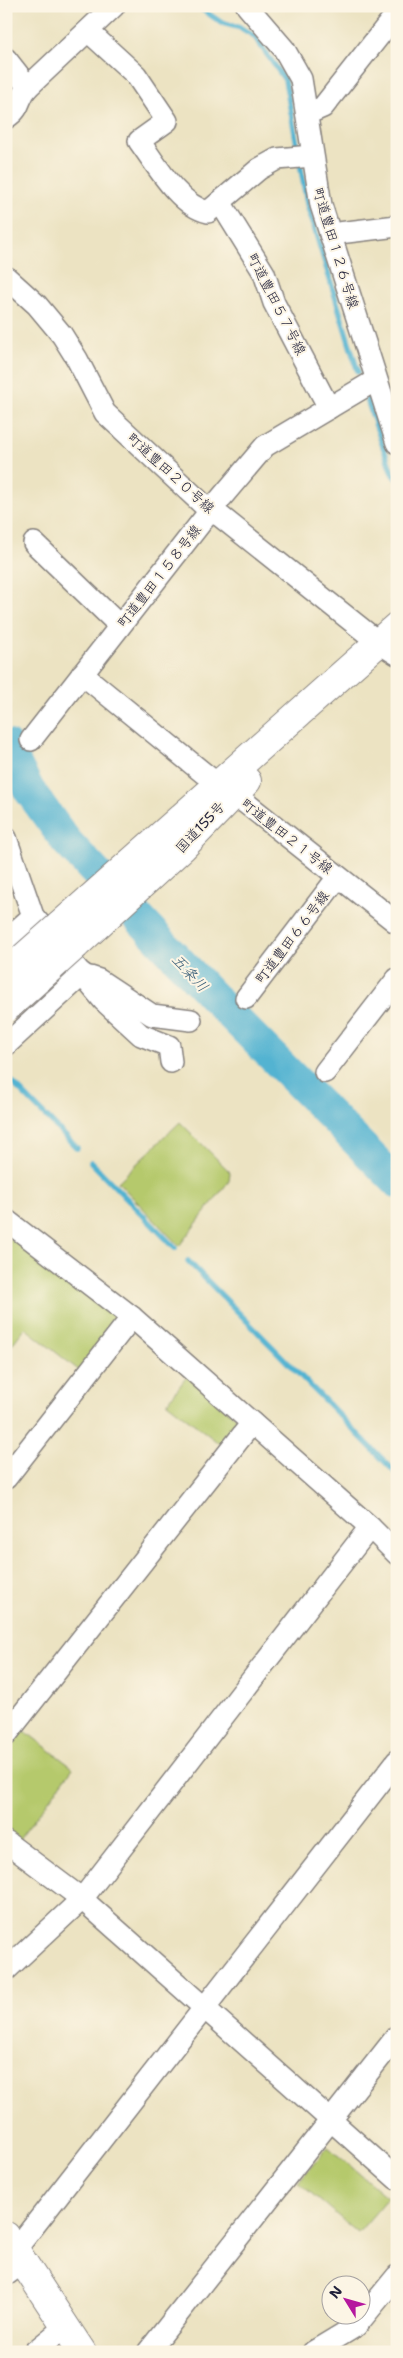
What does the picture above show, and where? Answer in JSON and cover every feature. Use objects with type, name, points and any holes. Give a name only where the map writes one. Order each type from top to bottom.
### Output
[{"type":"main road","name":"国道155号","points":[[6,1008],[75,928],[130,878],[182,848],[225,788],[393,645]]},
{"type":"main road","name":"国道155号","points":[[6,973],[75,928]]},
{"type":"main road","points":[[13,2256],[66,2326],[82,2352]]},
{"type":"street","points":[[6,118],[19,107],[24,91],[89,32],[114,6]]},
{"type":"street","name":"町道豊田１２６号線","points":[[247,6],[277,39],[296,68],[304,93],[319,198],[397,443]]},
{"type":"street","points":[[307,114],[323,107],[397,12]]},
{"type":"street","points":[[89,32],[136,75],[168,121],[139,142],[184,200],[197,210],[208,212],[259,169],[278,159],[312,156]]},
{"type":"street","points":[[6,58],[28,88]]},
{"type":"street","name":"町道豊田５７号線","points":[[220,202],[264,273],[274,303],[330,408]]},
{"type":"street","points":[[330,234],[397,226]]},
{"type":"street","name":"町道豊田２０号線","points":[[6,276],[37,305],[62,335],[77,359],[105,413],[210,511],[220,516],[393,645]]},
{"type":"street","name":"町道豊田１５８号線","points":[[31,740],[210,511],[265,446],[376,380]]},
{"type":"street","points":[[34,543],[120,626]]},
{"type":"street","name":"町道豊田２１号線","points":[[82,674],[397,923]]},
{"type":"street","points":[[6,838],[33,916],[104,1001],[141,1035],[169,1046],[171,1062]]},
{"type":"street","name":"町道豊田６６号線","points":[[246,998],[338,877]]},
{"type":"street","points":[[6,940],[33,916]]},
{"type":"street","points":[[83,974],[99,980],[152,1015],[191,1020]]},
{"type":"street","points":[[6,1045],[83,974]]},
{"type":"street","points":[[324,1072],[397,978]]},
{"type":"street","points":[[9,1227],[132,1318],[370,1527],[397,1554]]},
{"type":"street","points":[[6,1478],[132,1318]]},
{"type":"street","points":[[6,1735],[252,1423]]},
{"type":"street","points":[[6,1970],[82,1899],[370,1527]]},
{"type":"street","points":[[13,2256],[397,1761]]},
{"type":"street","points":[[6,1842],[82,1899],[397,2179]]},
{"type":"street","points":[[148,2352],[397,2036]]},
{"type":"street","points":[[313,2352],[356,2326],[397,2276]]},
{"type":"street","points":[[34,2352],[66,2326]]},
{"type":"green space","points":[[180,1122],[230,1172],[229,1181],[179,1246],[118,1182]]},
{"type":"green space","points":[[10,1239],[17,1239],[117,1314],[118,1325],[81,1372],[25,1328],[6,1352],[6,1244]]},
{"type":"green space","points":[[188,1375],[240,1421],[225,1448],[167,1403]]},
{"type":"green space","points":[[21,1728],[73,1768],[18,1841],[6,1832],[6,1747]]},
{"type":"green space","points":[[328,2147],[388,2198],[358,2233],[298,2182]]},
{"type":"waterway","points":[[197,6],[222,23],[241,28],[254,36],[285,80],[298,150]]},
{"type":"waterway","points":[[300,163],[307,204],[358,372]]},
{"type":"waterway","points":[[367,399],[392,473],[397,479]]},
{"type":"waterway","name":"五条川","points":[[6,745],[29,790],[66,841],[221,1005],[397,1182]]},
{"type":"waterway","points":[[6,1076],[77,1148]]},
{"type":"waterway","points":[[91,1162],[175,1248]]},
{"type":"waterway","points":[[188,1261],[397,1474]]}]
